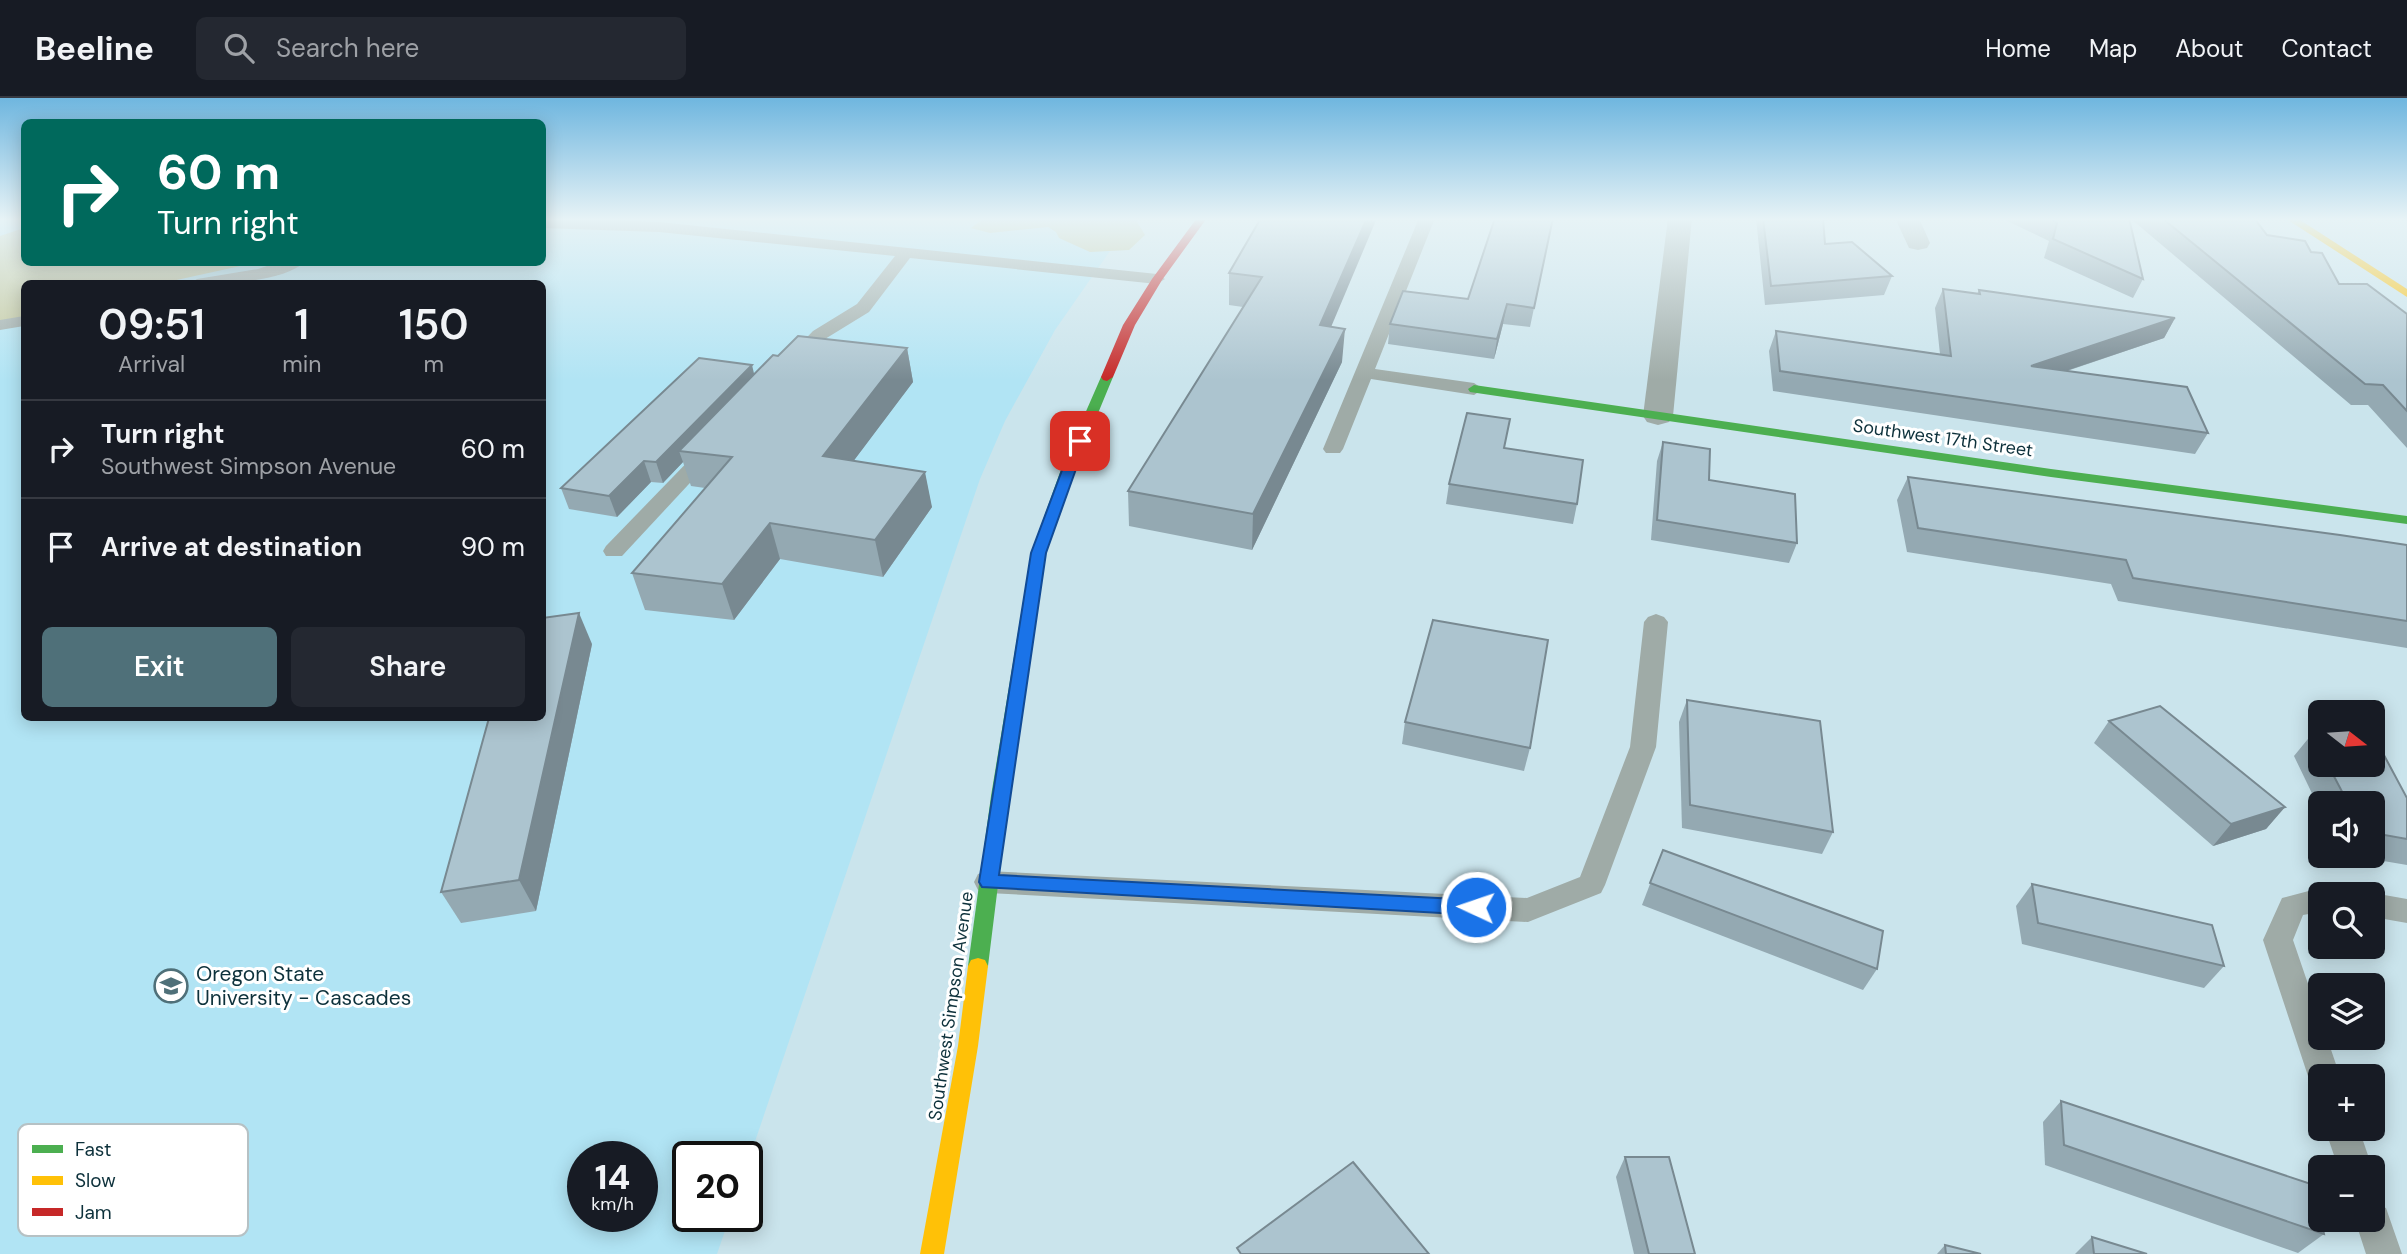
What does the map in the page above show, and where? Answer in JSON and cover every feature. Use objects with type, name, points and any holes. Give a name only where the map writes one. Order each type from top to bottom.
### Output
[{"type":"street","name":"Southwest Simpson Avenue","points":[[932,1254],[968,1046],[988,882],[1038,553],[1070,464],[1129,325],[1162,272]]},
{"type":"street","points":[[1658,416],[1674,272]]},
{"type":"street","points":[[2373,272],[2407,294]]},
{"type":"street","name":"Southwest 17th Street","points":[[1474,389],[2051,473],[2407,520]]},
{"type":"lane","points":[[209,280],[229,272]]},
{"type":"lane","points":[[221,280],[267,272]]},
{"type":"lane","points":[[782,374],[819,335],[863,308],[891,272]]},
{"type":"lane","points":[[1086,272],[1157,279]]},
{"type":"lane","points":[[1333,449],[1405,272]]},
{"type":"lane","points":[[0,325],[21,322]]},
{"type":"lane","points":[[1364,373],[1474,389]]},
{"type":"lane","points":[[614,551],[726,433]]},
{"type":"lane","points":[[988,882],[1528,910],[1591,885],[1643,747],[1656,622]]},
{"type":"lane","points":[[2308,903],[2292,906],[2278,940],[2320,1064]]},
{"type":"lane","points":[[2385,907],[2407,911]]},
{"type":"lane","points":[[2377,1232],[2384,1254]]},
{"type":"shaded area","points":[[0,272],[1095,272],[1055,330],[1005,421],[980,479],[755,1141],[672,1141],[672,1232],[725,1232],[717,1254],[0,1254]]},
{"type":"green space","points":[[0,272],[213,272],[177,280],[21,280],[21,320],[0,326]]},
{"type":"building","points":[[1343,272],[1320,325],[1345,329],[1253,514],[1128,491],[1262,277],[1229,273]]},
{"type":"building","points":[[1477,272],[1542,272],[1534,308],[1507,304],[1497,339],[1390,324],[1403,291],[1468,299]]},
{"type":"building","points":[[1769,272],[1887,272],[1892,276],[1771,286]]},
{"type":"building","points":[[2127,272],[2141,272],[2143,279]]},
{"type":"building","points":[[2228,272],[2332,272],[2339,284],[2367,284],[2407,314],[2407,411],[2383,385],[2365,384]]},
{"type":"building","points":[[1943,289],[1980,294],[1979,290],[2175,318],[2031,366],[2187,387],[2208,433],[1780,371],[1776,331],[1951,356]]},
{"type":"building","points":[[798,336],[907,348],[823,456],[925,472],[875,540],[770,523],[722,584],[632,573],[732,457],[679,451],[773,355],[778,356]]},
{"type":"building","points":[[699,358],[752,365],[656,462],[644,461],[609,496],[561,488]]},
{"type":"building","points":[[1467,413],[1510,419],[1504,448],[1583,460],[1577,504],[1449,484]]},
{"type":"building","points":[[1663,442],[1710,449],[1709,480],[1795,494],[1797,543],[1657,520]]},
{"type":"building","points":[[1908,477],[2407,545],[2407,621],[2133,578],[2126,560],[1918,528]]},
{"type":"building","points":[[579,613],[519,880],[441,892],[488,721],[546,721],[546,617]]},
{"type":"building","points":[[1433,620],[1548,640],[1530,748],[1405,722]]},
{"type":"building","points":[[1687,700],[1820,721],[1833,832],[1690,805]]},
{"type":"building","points":[[2160,706],[2285,807],[2231,824],[2109,721]]},
{"type":"building","points":[[2385,757],[2407,798],[2407,839],[2385,835],[2385,791],[2342,791],[2334,777],[2385,777]]},
{"type":"building","points":[[1663,850],[1883,931],[1877,969],[1650,883]]},
{"type":"building","points":[[2032,884],[2212,925],[2224,966],[2038,923]]},
{"type":"building","points":[[2061,1101],[2308,1183],[2308,1229],[2064,1145]]},
{"type":"building","points":[[1625,1157],[1669,1157],[1695,1254],[1649,1254]]},
{"type":"building","points":[[1353,1162],[1429,1254],[1241,1254],[1237,1248]]},
{"type":"building","points":[[2092,1237],[2147,1254],[2094,1254]]},
{"type":"building","points":[[1945,1245],[1981,1254],[1946,1254]]},
{"type":"traffic: fast","points":[[978,966],[1000,796],[1038,553],[1070,464],[1107,377]]},
{"type":"traffic: fast","points":[[1474,389],[2051,473],[2407,520]]},
{"type":"traffic: slow","points":[[2373,272],[2407,294]]},
{"type":"traffic: slow","points":[[932,1254],[968,1046],[978,966]]},
{"type":"traffic: jam","points":[[1107,377],[1129,325],[1162,272]]},
{"type":"place","name":"Oregon State University - Cascades","points":[[171,986]]},
{"type":"route","points":[[1080,441],[1038,553],[988,882],[1476,907]]}]
